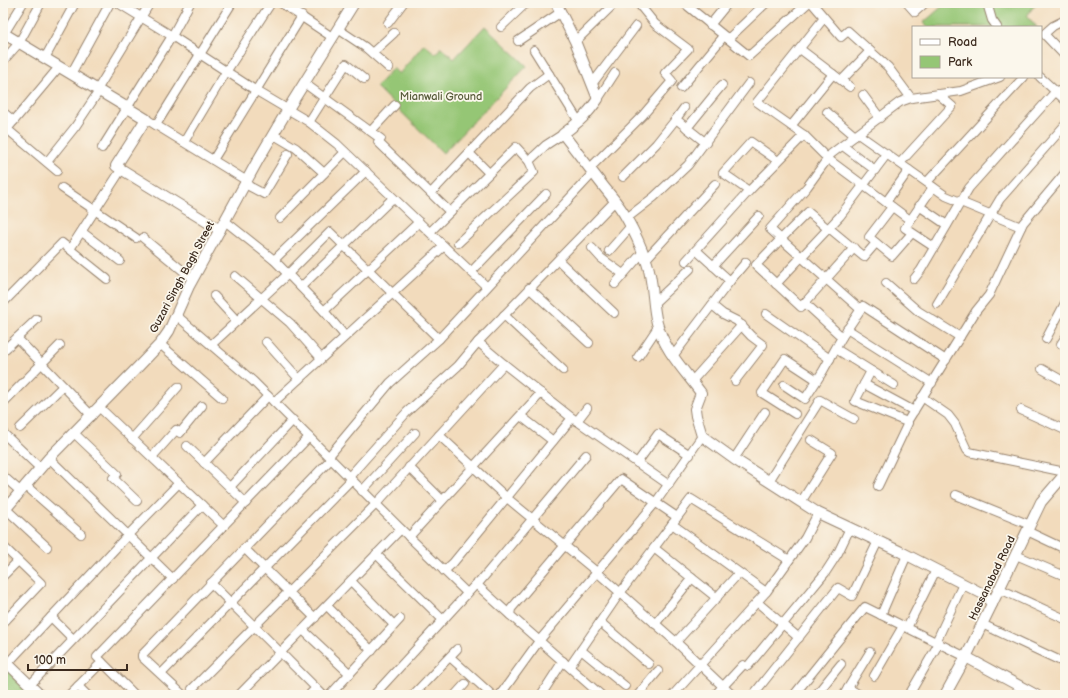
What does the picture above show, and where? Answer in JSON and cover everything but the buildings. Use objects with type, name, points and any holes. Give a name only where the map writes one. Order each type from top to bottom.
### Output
[{"type":"street","points":[[23,3],[3,34],[184,142],[264,194],[288,154]]},
{"type":"street","points":[[3,61],[19,43],[41,3]]},
{"type":"street","points":[[45,58],[75,3]]},
{"type":"street","points":[[71,74],[110,3]]},
{"type":"street","points":[[118,3],[172,36],[226,72],[309,122],[366,171],[487,287]]},
{"type":"street","points":[[47,162],[75,127],[150,3]]},
{"type":"street","points":[[102,148],[172,36],[190,3]]},
{"type":"street","points":[[156,125],[232,3]]},
{"type":"street","points":[[184,142],[226,72],[271,3]]},
{"type":"street","points":[[281,3],[302,16],[372,53],[389,68]]},
{"type":"street","points":[[388,23],[403,3]]},
{"type":"street","points":[[501,27],[528,3]]},
{"type":"street","points":[[575,42],[615,3]]},
{"type":"street","points":[[183,695],[142,657],[142,655],[330,458],[390,383],[439,339],[643,115],[672,81],[666,73],[688,49],[655,24],[638,3]]},
{"type":"street","points":[[710,25],[728,3]]},
{"type":"street","points":[[681,88],[726,38],[766,3]]},
{"type":"street","points":[[690,5],[710,25],[749,56],[808,3]]},
{"type":"street","points":[[812,3],[841,38],[848,30],[888,67],[911,98]]},
{"type":"street","points":[[907,3],[915,12],[925,3]]},
{"type":"street","points":[[987,3],[992,20],[996,26]]},
{"type":"street","name":"Guzari Singh Bagh Street","points":[[4,511],[49,458],[100,408],[160,344],[169,331],[193,279],[246,182],[351,4]]},
{"type":"street","points":[[518,41],[559,6],[598,99]]},
{"type":"street","points":[[212,160],[302,16]]},
{"type":"street","points":[[824,18],[757,102],[804,135],[828,159],[910,220]]},
{"type":"street","points":[[1065,20],[1053,26],[1044,34],[1065,56]]},
{"type":"street","points":[[592,84],[636,26]]},
{"type":"street","points":[[372,53],[394,33]]},
{"type":"street","points":[[800,49],[850,87]]},
{"type":"street","points":[[534,50],[579,122]]},
{"type":"street","points":[[842,80],[870,51]]},
{"type":"street","points":[[309,122],[346,64],[364,79]]},
{"type":"street","points":[[58,171],[5,131],[59,67]]},
{"type":"street","points":[[529,162],[546,145],[579,122],[589,112],[615,73]]},
{"type":"street","points":[[431,193],[530,88],[549,74]]},
{"type":"street","points":[[791,126],[833,74]]},
{"type":"street","points":[[860,310],[770,229],[807,187],[831,154],[900,102],[911,98],[961,91],[994,78]]},
{"type":"street","points":[[934,247],[905,228],[919,206],[930,184],[1023,78]]},
{"type":"street","points":[[1041,78],[1065,100]]},
{"type":"street","points":[[304,83],[381,139],[378,142],[450,212]]},
{"type":"street","points":[[609,251],[629,222],[688,165],[706,143],[749,83]]},
{"type":"street","points":[[687,128],[722,85]]},
{"type":"street","points":[[914,279],[921,270],[969,188],[1056,91]]},
{"type":"street","points":[[900,163],[952,106],[938,94]]},
{"type":"street","points":[[863,95],[880,118]]},
{"type":"street","points":[[371,131],[395,104]]},
{"type":"street","points":[[623,177],[656,144],[684,108]]},
{"type":"street","points":[[3,112],[14,121]]},
{"type":"street","points":[[827,112],[857,135],[887,154],[946,196],[1021,227]]},
{"type":"street","points":[[146,119],[116,166],[222,226],[274,260],[324,311],[346,336]]},
{"type":"street","points":[[676,119],[706,143]]},
{"type":"street","points":[[937,304],[1000,199],[1065,125]]},
{"type":"street","points":[[562,134],[615,201],[629,222],[644,256],[652,284],[658,327],[673,356],[701,392],[696,409],[696,416],[702,436],[734,459],[818,513],[907,555],[985,595],[992,604]]},
{"type":"street","points":[[274,135],[296,148],[324,173]]},
{"type":"street","points":[[686,261],[749,191],[804,135]]},
{"type":"street","points":[[749,191],[723,172],[751,142],[778,161]]},
{"type":"street","points":[[843,146],[875,170]]},
{"type":"street","points":[[430,232],[516,147],[529,162],[534,172],[458,243]]},
{"type":"street","points":[[280,218],[345,152]]},
{"type":"street","points":[[469,153],[489,173]]},
{"type":"street","points":[[776,284],[829,229],[887,154]]},
{"type":"street","points":[[70,249],[121,170]]},
{"type":"street","points":[[909,170],[868,237],[892,256],[912,232]]},
{"type":"street","points":[[274,260],[366,171]]},
{"type":"street","points":[[878,486],[908,423],[907,422],[976,311],[989,295],[1023,223],[1065,173]]},
{"type":"street","points":[[615,284],[623,274],[644,256],[715,184]]},
{"type":"street","points":[[62,188],[140,238],[193,279]]},
{"type":"street","points":[[471,272],[546,194]]},
{"type":"street","points":[[301,287],[393,198]]},
{"type":"street","points":[[161,674],[350,478],[406,412],[458,366],[478,342],[529,288],[615,201]]},
{"type":"street","points":[[919,206],[947,225]]},
{"type":"street","points":[[854,248],[801,308],[756,265],[808,212],[854,248],[864,257],[876,243]]},
{"type":"street","points":[[713,266],[759,216]]},
{"type":"street","points":[[324,311],[419,222]]},
{"type":"street","points":[[82,232],[120,260]]},
{"type":"street","points":[[211,345],[288,274],[330,232],[391,294],[439,339]]},
{"type":"street","points":[[3,303],[62,243],[106,279]]},
{"type":"street","points":[[204,463],[271,399],[299,379],[444,246]]},
{"type":"street","points":[[592,248],[601,258],[623,274]]},
{"type":"street","points":[[696,250],[730,281]]},
{"type":"street","points":[[558,260],[614,313]]},
{"type":"street","points":[[673,356],[746,262]]},
{"type":"street","points":[[654,303],[690,269]]},
{"type":"street","points":[[235,276],[290,323],[321,358]]},
{"type":"street","points":[[886,283],[918,311],[960,337]]},
{"type":"street","points":[[529,288],[589,343]]},
{"type":"street","points":[[214,296],[237,321]]},
{"type":"street","points":[[805,303],[842,337]]},
{"type":"street","points":[[1046,339],[1065,303]]},
{"type":"street","points":[[712,305],[723,314],[737,321],[763,345],[736,381]]},
{"type":"street","points":[[784,385],[805,399],[842,337],[863,306],[946,360]]},
{"type":"street","points":[[766,314],[830,359]]},
{"type":"street","points":[[176,315],[253,381],[362,491],[467,593]]},
{"type":"street","points":[[504,315],[563,370]]},
{"type":"street","points":[[3,351],[37,319]]},
{"type":"street","points":[[692,381],[742,325]]},
{"type":"street","points":[[638,357],[658,327]]},
{"type":"street","points":[[847,330],[932,383]]},
{"type":"street","points":[[17,338],[92,416]]},
{"type":"street","points":[[1065,338],[1061,344],[1065,346]]},
{"type":"street","points":[[266,342],[299,379]]},
{"type":"street","points":[[478,342],[575,419],[669,485]]},
{"type":"street","points":[[160,344],[222,398]]},
{"type":"street","points":[[3,403],[60,345]]},
{"type":"street","points":[[836,349],[894,385]]},
{"type":"street","points":[[794,414],[762,393],[785,359],[817,380]]},
{"type":"street","points":[[192,689],[376,504],[504,364]]},
{"type":"street","points":[[1042,369],[1065,382]]},
{"type":"street","points":[[871,371],[855,401],[907,422]]},
{"type":"street","points":[[864,384],[914,411]]},
{"type":"street","points":[[20,428],[62,386]]},
{"type":"street","points":[[132,439],[178,387]]},
{"type":"street","points":[[409,537],[541,393]]},
{"type":"street","points":[[922,397],[948,415],[955,424],[969,452],[1064,478]]},
{"type":"street","points":[[769,481],[820,400],[854,418]]},
{"type":"street","points":[[152,457],[176,430],[180,432],[202,406]]},
{"type":"street","points":[[100,408],[224,526]]},
{"type":"street","points":[[444,571],[453,563],[554,441],[587,408]]},
{"type":"street","points":[[1021,410],[1065,430]]},
{"type":"street","points":[[734,459],[765,412]]},
{"type":"street","points":[[522,417],[554,441]]},
{"type":"street","points":[[230,487],[293,420]]},
{"type":"street","points":[[3,433],[40,468]]},
{"type":"street","points":[[74,433],[117,474],[113,478],[137,501]]},
{"type":"street","points":[[362,491],[415,433]]},
{"type":"street","points":[[637,463],[658,434],[690,455]]},
{"type":"street","points":[[439,435],[507,498],[598,573],[676,642],[732,695]]},
{"type":"street","points":[[500,695],[538,641],[598,573],[656,502],[702,436]]},
{"type":"street","points":[[135,695],[97,657],[309,437]]},
{"type":"street","points":[[801,502],[832,453],[811,440]]},
{"type":"street","points":[[187,446],[246,503]]},
{"type":"street","points":[[374,695],[476,584],[586,455]]},
{"type":"street","points":[[49,458],[128,534],[172,579]]},
{"type":"street","points":[[410,467],[442,500]]},
{"type":"street","points":[[3,476],[23,488],[81,534]]},
{"type":"street","name":"Hassanabad Road","points":[[945,695],[1000,590],[1041,502],[1064,478]]},
{"type":"street","points":[[510,614],[511,609],[621,479],[656,502],[675,520],[739,573],[766,592]]},
{"type":"street","points":[[40,695],[5,662],[51,617],[128,534],[178,483]]},
{"type":"street","points":[[956,495],[1029,528],[1065,549]]},
{"type":"street","points":[[541,695],[566,664],[581,650],[620,594],[691,499],[789,560]]},
{"type":"street","points":[[30,685],[202,505]]},
{"type":"street","points":[[4,511],[47,547]]},
{"type":"street","points":[[673,695],[766,592],[805,538],[818,513]]},
{"type":"street","points":[[715,695],[745,666],[783,625],[825,573],[838,553],[850,528]]},
{"type":"street","points":[[238,695],[281,653],[401,529]]},
{"type":"street","points":[[754,695],[838,588],[852,596],[878,541]]},
{"type":"street","points":[[3,546],[41,584],[3,623]]},
{"type":"street","points":[[244,548],[315,618]]},
{"type":"street","points":[[654,548],[716,598]]},
{"type":"street","points":[[376,554],[443,620]]},
{"type":"street","points":[[881,615],[907,555]]},
{"type":"street","points":[[1016,555],[1065,576]]},
{"type":"street","points":[[3,576],[18,561]]},
{"type":"street","points":[[874,676],[905,627],[936,570]]},
{"type":"street","points":[[676,642],[739,573]]},
{"type":"street","points":[[655,624],[692,578]]},
{"type":"street","points":[[330,695],[397,622],[351,581]]},
{"type":"street","points":[[211,583],[323,695]]},
{"type":"street","points":[[476,584],[599,694]]},
{"type":"street","points":[[909,695],[938,642],[963,584]]},
{"type":"street","points":[[1000,590],[1065,618]]},
{"type":"street","points":[[757,602],[799,638]]},
{"type":"street","points":[[327,606],[372,651]]},
{"type":"street","points":[[794,695],[865,607],[966,656],[1036,695]]},
{"type":"street","points":[[51,617],[73,640]]},
{"type":"street","points":[[600,622],[649,664]]},
{"type":"street","points":[[982,624],[1065,663]]},
{"type":"street","points":[[303,630],[350,674]]},
{"type":"street","points":[[413,695],[457,649]]},
{"type":"street","points":[[581,650],[625,686]]},
{"type":"street","points":[[860,695],[846,691],[870,652]]},
{"type":"street","points":[[450,657],[492,695]]},
{"type":"street","points":[[69,695],[102,662]]},
{"type":"street","points":[[816,695],[841,664]]},
{"type":"street","points":[[638,695],[658,671]]},
{"type":"street","points":[[455,695],[465,684]]},
{"type":"street","points":[[78,686],[87,695]]},
{"type":"street","points":[[309,695],[316,688]]},
{"type":"green space","points":[[946,3],[1036,3],[1027,16],[1036,26],[927,26],[923,23]]},
{"type":"green space","name":"Mianwali Ground","points":[[485,26],[527,66],[443,153],[376,87],[393,68],[399,74],[424,44],[436,54],[441,47],[454,59]]},
{"type":"green space","points":[[3,660],[38,695],[3,695]]}]
